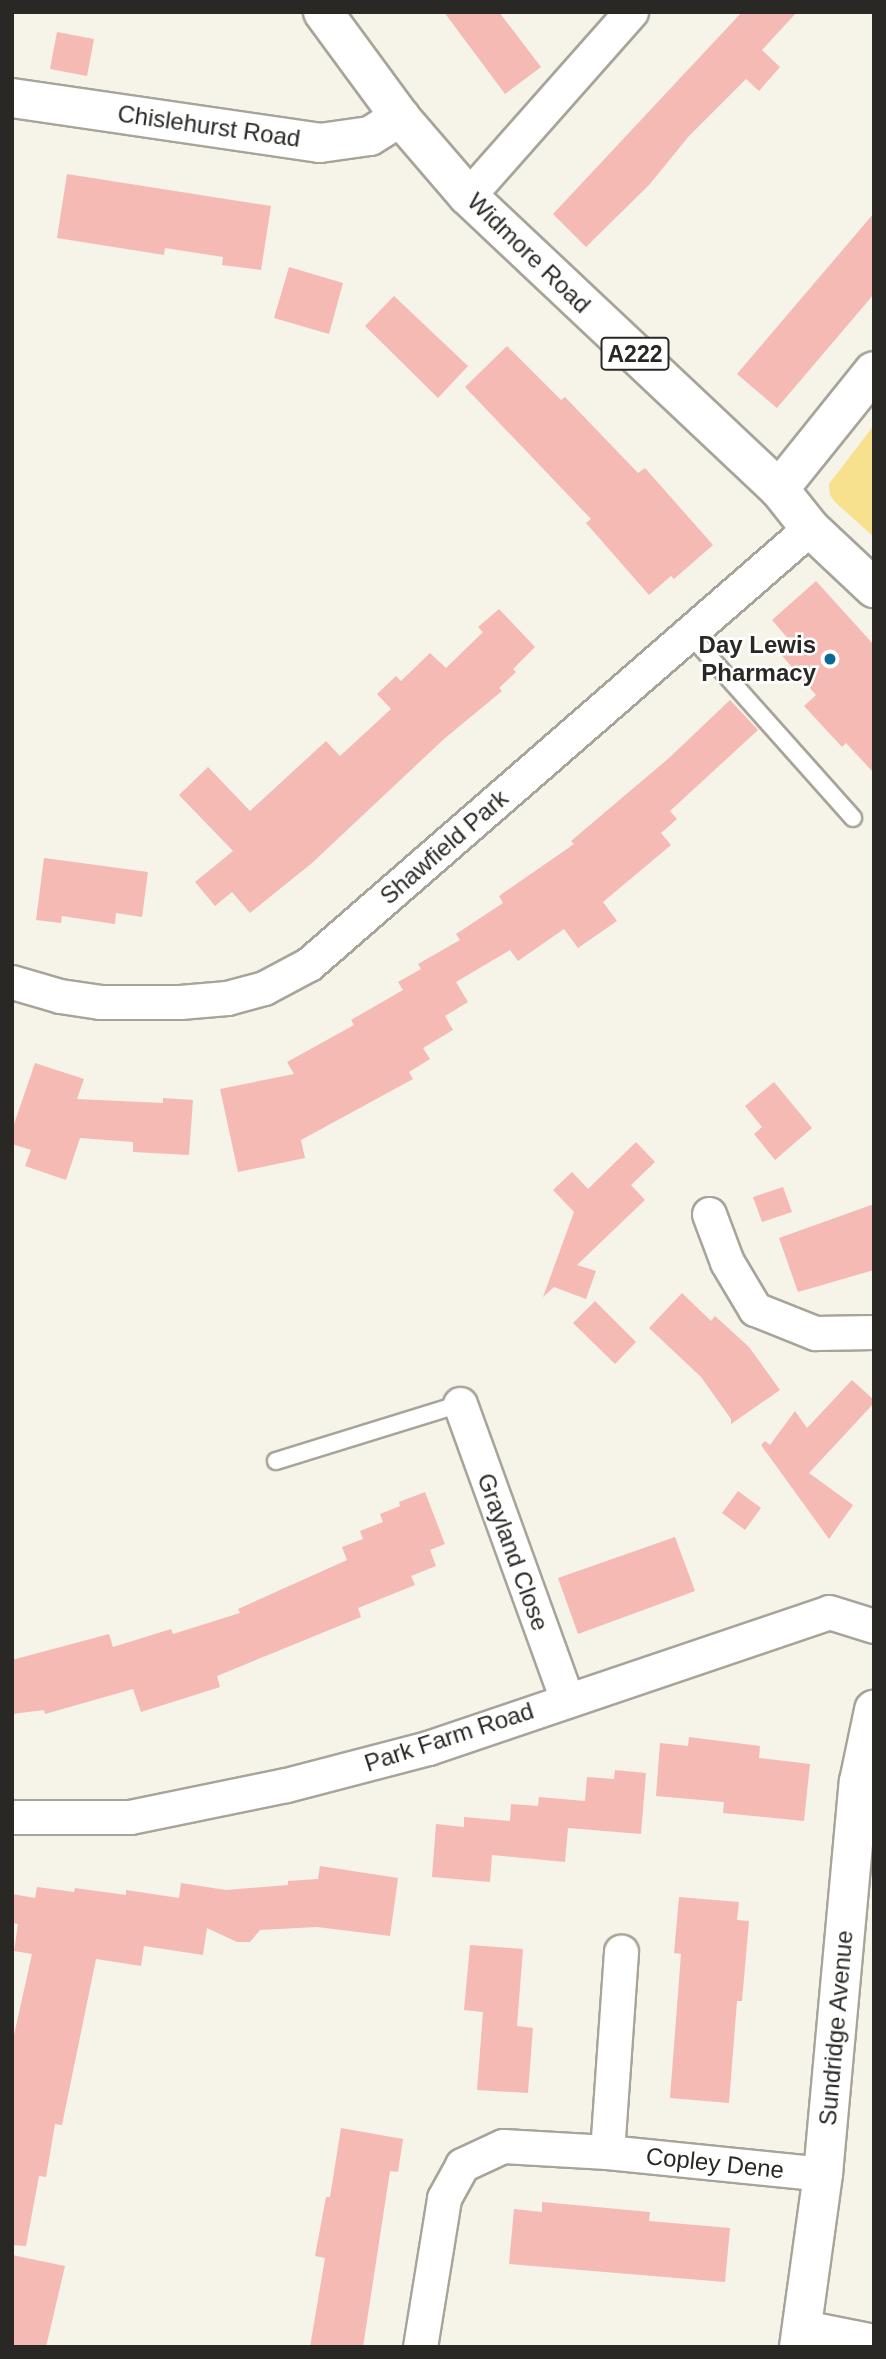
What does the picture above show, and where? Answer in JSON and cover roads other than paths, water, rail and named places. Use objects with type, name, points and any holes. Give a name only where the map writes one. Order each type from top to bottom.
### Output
[{"type":"main road","name":"A222","points":[[323,12],[400,117]]},
{"type":"main road","name":"Chislehurst Road","points":[[12,98],[320,143],[370,136],[400,117]]},
{"type":"main road","name":"Widmore Road","points":[[400,117],[468,196],[779,489],[810,528],[874,587]]},
{"type":"main road","points":[[779,489],[874,372]]},
{"type":"main road","name":"Sundridge Avenue","points":[[801,2337],[823,2174],[874,1710]]},
{"type":"street","points":[[468,196],[631,12]]},
{"type":"street","name":"Shawfield Park","points":[[12,982],[60,996],[128,1003],[227,998],[264,988],[309,964],[810,528]]},
{"type":"street","points":[[709,1214],[727,1262],[755,1310],[815,1333],[874,1332]]},
{"type":"street","name":"Grayland Close","points":[[460,1404],[566,1699]]},
{"type":"street","name":"Park Farm Road","points":[[12,1816],[130,1817],[286,1785],[428,1748],[566,1699],[830,1612],[874,1626]]},
{"type":"street","points":[[607,2152],[621,1951]]},
{"type":"street","name":"Copley Dene","points":[[420,2347],[444,2199],[462,2165],[503,2146],[607,2152],[823,2174]]},
{"type":"street","points":[[801,2337],[874,2341]]},
{"type":"lane","points":[[690,635],[853,818]]},
{"type":"lane","points":[[276,1461],[460,1404]]},
{"type":"place","name":"Day Lewis Pharmacy","points":[[830,659]]}]
